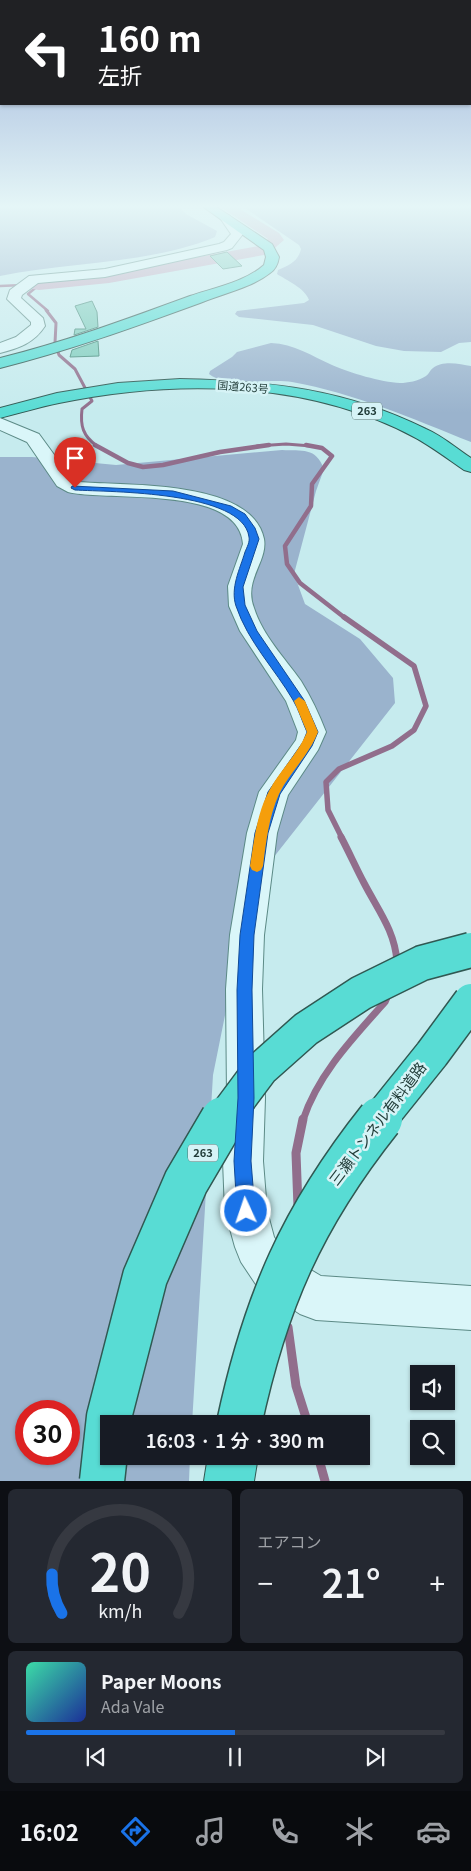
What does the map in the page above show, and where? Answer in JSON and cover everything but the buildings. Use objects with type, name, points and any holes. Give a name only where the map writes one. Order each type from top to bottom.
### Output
[{"type":"highway","points":[[0,363],[74,343],[256,275]]},
{"type":"highway","name":"国道263号","points":[[0,413],[26,405],[92,391],[136,385],[193,384],[252,387],[319,397],[397,422],[426,436],[471,466]]},
{"type":"highway","name":"263","points":[[102,1481],[109,1416],[146,1277],[186,1182],[224,1118],[261,1069],[306,1029],[361,993],[422,963],[471,950]]},
{"type":"highway","name":"三瀬トンネル有料道路","points":[[241,1415],[257,1344],[302,1234],[327,1192],[365,1136],[427,1061],[471,1001]]},
{"type":"highway","points":[[229,1481],[232,1465]]},
{"type":"street","points":[[0,348],[16,344],[30,336],[38,326],[38,321],[16,302],[14,299],[15,293],[24,286],[50,278],[82,275]]},
{"type":"street","points":[[0,357],[16,354],[34,355]]},
{"type":"street","points":[[0,423],[33,438],[64,482],[75,488],[173,493],[228,508],[242,516],[251,528],[254,539],[238,587],[240,605],[252,632],[299,700],[312,732],[308,743],[274,792],[262,833],[247,935],[244,990],[246,1098],[243,1161],[246,1211],[253,1238],[256,1247],[272,1271],[316,1298],[471,1308]]},
{"type":"shaded area","points":[[279,275],[471,275],[471,342],[459,343],[441,352],[404,351],[376,346],[313,325],[239,317],[235,314],[237,311],[304,303],[309,300],[304,292]]},
{"type":"shaded area","points":[[271,343],[295,348],[356,374],[400,383],[420,379],[433,368],[442,364],[452,363],[471,366],[471,442],[383,407],[315,387],[283,381],[226,381],[209,374],[210,371],[237,352]]},
{"type":"shaded area","points":[[282,450],[308,452],[317,457],[324,469],[316,491],[294,574],[305,604],[360,639],[393,678],[395,703],[251,886],[213,1075],[193,1415],[100,1415],[100,1465],[190,1465],[189,1481],[0,1481],[0,457],[32,457],[116,465]]},
{"type":"waterway","points":[[39,285],[125,275]]},
{"type":"waterway","points":[[0,286],[23,285]]},
{"type":"waterway","points":[[39,285],[28,294],[48,311]]},
{"type":"waterway","points":[[46,310],[56,323],[55,343],[59,355],[75,369],[92,401],[82,409],[82,421],[88,438],[97,446]]},
{"type":"waterway","points":[[267,445],[286,444],[311,446]]},
{"type":"waterway","points":[[95,445],[128,463],[143,467],[267,445]]},
{"type":"waterway","points":[[257,446],[267,445]]},
{"type":"waterway","points":[[306,445],[322,448],[332,456],[312,484],[311,506],[285,546],[287,564],[300,583],[345,618]]},
{"type":"waterway","points":[[342,838],[328,810],[326,782],[339,769],[392,746],[414,730],[426,706],[414,666],[344,617]]},
{"type":"waterway","points":[[341,837],[389,930],[396,951],[397,962]]},
{"type":"waterway","points":[[303,1120],[327,1072],[349,1043],[385,1002],[388,995]]},
{"type":"waterway","points":[[298,1207],[296,1153],[303,1119]]},
{"type":"waterway","points":[[288,1327],[296,1386],[305,1415]]},
{"type":"waterway","points":[[321,1465],[325,1481]]},
{"type":"slow traffic","points":[[257,866],[262,833],[274,792],[308,743],[312,732],[299,701]]},
{"type":"route","points":[[75,488],[173,493],[228,508],[242,516],[251,528],[254,539],[238,587],[240,605],[252,632],[299,700],[312,732],[308,743],[274,792],[262,833],[247,935],[244,990],[246,1098],[243,1161],[246,1211]]}]
